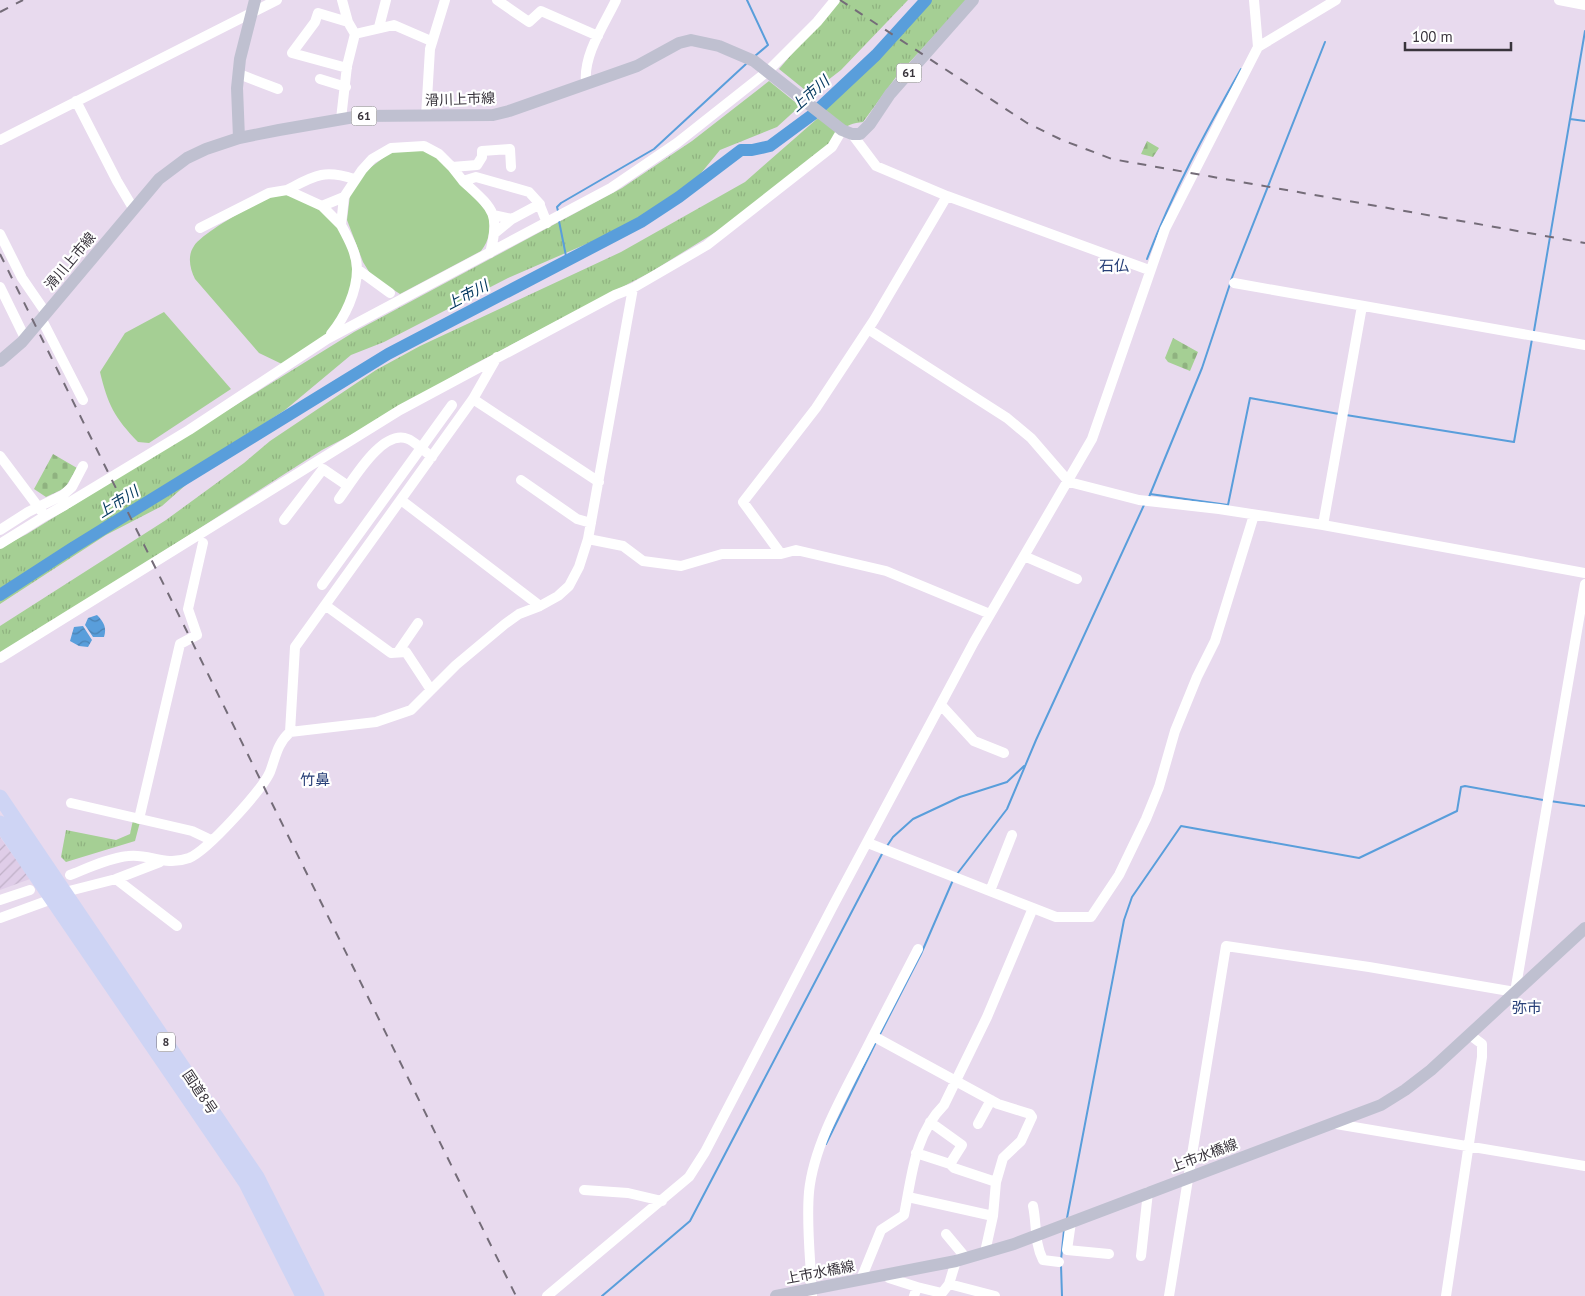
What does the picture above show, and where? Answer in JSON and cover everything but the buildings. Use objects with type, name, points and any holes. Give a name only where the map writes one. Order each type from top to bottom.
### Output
[{"type":"highway","name":"国道8号","points":[[0,797],[59,896],[246,1182],[303,1296]]},
{"type":"highway","name":"国道8号","points":[[0,823],[59,896],[257,1177],[317,1296]]},
{"type":"main road","points":[[239,138],[239,74],[255,0]]},
{"type":"main road","name":"61","points":[[847,132],[860,134],[870,124],[890,94],[973,0]]},
{"type":"main road","name":"滑川上市線","points":[[0,361],[26,338],[133,208],[173,167],[206,149],[239,138],[360,116],[493,115],[637,66],[679,43],[691,40],[702,40],[742,55],[768,71],[847,132]]},
{"type":"main road","name":"上市水橋線","points":[[776,1296],[812,1292],[861,1279],[961,1259],[985,1252],[1035,1236],[1189,1176],[1336,1124],[1381,1105],[1405,1090],[1470,1035],[1585,928]]},
{"type":"street","points":[[0,140],[277,0]]},
{"type":"street","points":[[341,119],[347,68],[355,34],[348,22],[342,0]]},
{"type":"street","points":[[379,27],[386,0]]},
{"type":"street","points":[[426,116],[431,41],[444,0]]},
{"type":"street","points":[[497,0],[529,22],[540,11],[598,36]]},
{"type":"street","points":[[586,84],[585,74],[598,36],[616,0]]},
{"type":"street","points":[[0,530],[42,512],[101,482],[189,430],[327,339],[611,188],[678,143],[768,71],[835,0]]},
{"type":"street","points":[[1254,0],[1258,47]]},
{"type":"street","points":[[547,1296],[689,1177],[705,1152],[940,705],[990,614],[1069,482],[1092,439],[1164,229],[1258,47],[1336,0]]},
{"type":"street","points":[[1559,0],[1585,5]]},
{"type":"street","points":[[347,68],[292,53],[315,22],[318,13],[348,22]]},
{"type":"street","points":[[355,34],[394,25],[431,41]]},
{"type":"street","points":[[239,74],[278,89]]},
{"type":"street","points":[[320,79],[346,87]]},
{"type":"street","points":[[76,101],[116,181],[133,208]]},
{"type":"street","points":[[0,658],[400,410],[497,356],[614,295],[632,288],[707,244],[832,147],[847,132],[876,166],[947,196],[1149,270]]},
{"type":"street","points":[[341,225],[344,197],[354,179],[372,159],[390,148],[424,146],[439,154],[488,205],[493,215],[495,233],[490,253]]},
{"type":"street","points":[[452,167],[477,165],[482,157],[482,151],[510,149],[511,167]]},
{"type":"street","points":[[200,228],[269,193],[287,190],[314,176],[326,173],[354,179]]},
{"type":"street","points":[[463,181],[476,177],[529,192],[540,204],[547,223]]},
{"type":"street","points":[[287,190],[322,206],[341,225],[352,247],[357,269],[348,310],[327,339]]},
{"type":"street","points":[[781,554],[743,502],[816,408],[868,329],[947,196]]},
{"type":"street","points":[[322,206],[344,197]]},
{"type":"street","points":[[495,233],[512,218],[540,204]]},
{"type":"street","points":[[493,215],[512,218]]},
{"type":"street","points":[[0,234],[44,316],[83,400]]},
{"type":"street","points":[[357,269],[390,293]]},
{"type":"street","points":[[1234,283],[1585,345]]},
{"type":"street","points":[[0,287],[26,338]]},
{"type":"street","points":[[290,732],[390,719],[411,710],[456,665],[505,624],[518,614],[540,606],[558,596],[568,586],[579,567],[588,539],[632,288]]},
{"type":"street","points":[[1323,525],[1362,306]]},
{"type":"street","points":[[868,329],[1007,418],[1031,438],[1069,482],[1139,500],[1323,525],[1585,573]]},
{"type":"street","points":[[70,875],[130,856],[172,863],[190,858],[211,840],[253,797],[269,773],[278,747],[290,732],[295,647],[473,399],[497,356]]},
{"type":"street","points":[[473,399],[599,482]]},
{"type":"street","points":[[322,585],[452,405]]},
{"type":"street","points":[[339,499],[383,444],[397,438],[407,439],[432,457]]},
{"type":"street","points":[[0,456],[42,512]]},
{"type":"street","points":[[0,544],[72,487],[83,466]]},
{"type":"street","points":[[284,520],[323,469],[348,486]]},
{"type":"street","points":[[521,480],[577,518],[591,524]]},
{"type":"street","points":[[401,500],[540,606]]},
{"type":"street","points":[[868,843],[1056,917],[1091,916],[1119,875],[1146,819],[1159,787],[1175,731],[1197,677],[1215,641],[1254,515]]},
{"type":"street","points":[[588,539],[623,546],[643,561],[681,566],[722,554],[781,554],[796,550],[886,570],[990,614]]},
{"type":"street","points":[[139,819],[180,644],[197,635],[188,610],[203,543]]},
{"type":"street","points":[[1024,556],[1077,580]]},
{"type":"street","points":[[1169,1296],[1226,946],[1369,967],[1515,992],[1585,584]]},
{"type":"street","points":[[325,605],[391,653],[406,652],[431,690]]},
{"type":"street","points":[[398,652],[418,622]]},
{"type":"street","points":[[940,705],[974,741],[1004,753]]},
{"type":"street","points":[[71,803],[192,831],[211,840]]},
{"type":"street","points":[[990,891],[1012,835]]},
{"type":"street","points":[[0,918],[59,896],[116,879],[160,862]]},
{"type":"street","points":[[116,879],[177,926]]},
{"type":"street","points":[[0,900],[30,890]]},
{"type":"street","points":[[861,1279],[881,1230],[904,1215],[916,1153],[930,1122],[944,1105],[957,1080],[987,1017],[1033,908]]},
{"type":"street","points":[[812,1292],[807,1226],[809,1190],[824,1135],[918,949]]},
{"type":"street","points":[[1446,1296],[1482,1057],[1482,1044],[1470,1035]]},
{"type":"street","points":[[873,1036],[957,1080],[990,1100],[1030,1114],[1032,1117],[1028,1131],[1021,1142],[1003,1158],[996,1182],[985,1252]]},
{"type":"street","points":[[978,1124],[990,1100]]},
{"type":"street","points":[[930,1122],[962,1146],[950,1164]]},
{"type":"street","points":[[1336,1124],[1585,1166]]},
{"type":"street","points":[[916,1153],[996,1182]]},
{"type":"street","points":[[584,1190],[628,1192],[662,1200]]},
{"type":"street","points":[[1141,1256],[1148,1192]]},
{"type":"street","points":[[908,1197],[992,1216]]},
{"type":"street","points":[[1033,1206],[1036,1220],[1035,1236],[1043,1260],[1059,1262]]},
{"type":"street","points":[[1071,1222],[1067,1250],[1109,1254]]},
{"type":"street","points":[[885,1274],[915,1292],[941,1294],[949,1284],[961,1259],[946,1234]]},
{"type":"street","points":[[949,1284],[995,1296]]},
{"type":"shaded area","points":[[0,837],[30,879],[0,890]]},
{"type":"green space","points":[[838,0],[908,0],[841,70],[810,94],[779,69]]},
{"type":"green space","points":[[930,0],[967,0],[896,77],[863,122],[850,125],[841,130],[826,149],[719,230],[651,272],[467,368],[372,424],[322,450],[0,656],[0,626],[166,520],[244,463],[270,441],[376,370],[420,346],[621,252],[745,182],[818,118]]},
{"type":"green space","points":[[769,81],[800,106],[777,127],[720,150],[674,206],[508,278],[384,342],[351,355],[285,410],[230,446],[162,506],[106,535],[0,604],[0,548],[27,534],[354,332],[622,188],[692,141]]},
{"type":"green space","points":[[1147,141],[1159,148],[1153,157],[1141,154]]},
{"type":"green space","points":[[427,150],[445,165],[490,215],[489,234],[481,251],[400,294],[371,275],[363,262],[347,220],[350,195],[362,174],[391,152]]},
{"type":"green space","points":[[279,194],[300,199],[319,209],[333,222],[344,239],[351,257],[352,278],[348,298],[334,325],[314,344],[284,365],[259,353],[195,279],[190,262],[190,254],[194,246],[209,232],[247,209]]},
{"type":"green space","points":[[164,312],[231,389],[149,443],[138,442],[113,410],[100,372],[125,333]]},
{"type":"green space","points":[[1173,338],[1198,352],[1190,371],[1168,362],[1165,358]]},
{"type":"green space","points":[[53,454],[77,468],[65,488],[46,497],[34,489]]},
{"type":"green space","points":[[133,820],[140,822],[135,841],[66,862],[61,857],[66,830],[116,840],[130,834]]},
{"type":"water","points":[[97,615],[104,625],[104,637],[93,637],[85,625],[88,618]]},
{"type":"water","points":[[83,626],[92,640],[88,647],[79,646],[70,641],[74,627]]},
{"type":"waterway","points":[[747,0],[768,45],[755,56]]},
{"type":"waterway","name":"上市川","points":[[0,595],[74,547],[388,354],[641,222],[679,197],[741,150],[752,150],[770,146],[812,115],[876,55],[926,0]]},
{"type":"waterway","points":[[1534,331],[1585,31]]},
{"type":"waterway","points":[[1231,280],[1325,42]]},
{"type":"waterway","points":[[558,211],[557,207],[561,203],[654,149],[746,64]]},
{"type":"waterway","points":[[1147,259],[1178,186],[1241,69]]},
{"type":"waterway","points":[[1570,119],[1585,121]]},
{"type":"waterway","points":[[559,221],[567,261]]},
{"type":"waterway","points":[[1149,497],[1202,368],[1230,284]]},
{"type":"waterway","points":[[1346,415],[1514,442],[1532,339]]},
{"type":"waterway","points":[[1150,494],[1228,505],[1250,398],[1339,414]]},
{"type":"waterway","points":[[957,874],[1007,809],[1036,740],[1144,505]]},
{"type":"waterway","points":[[887,846],[893,837],[913,819],[960,797],[1007,782],[1024,766]]},
{"type":"waterway","points":[[1067,1218],[1124,920],[1132,897],[1181,826],[1359,858],[1457,811],[1461,787],[1465,786],[1543,800]]},
{"type":"waterway","points":[[1550,801],[1585,806]]},
{"type":"waterway","points":[[602,1296],[690,1221],[883,852]]},
{"type":"waterway","points":[[879,1036],[921,954],[953,880]]},
{"type":"waterway","points":[[826,1144],[876,1042]]},
{"type":"waterway","points":[[1061,1260],[1064,1230]]},
{"type":"waterway","points":[[1061,1265],[1062,1296]]},
{"type":"railway","points":[[0,12],[23,0]]},
{"type":"railway","points":[[840,0],[1027,123],[1062,140],[1112,159],[1585,243]]},
{"type":"railway","points":[[0,254],[516,1296]]},
{"type":"district","name":"石仏","points":[[1114,266]]},
{"type":"district","name":"竹鼻","points":[[315,780]]},
{"type":"district","name":"弥市","points":[[1527,1008]]}]
